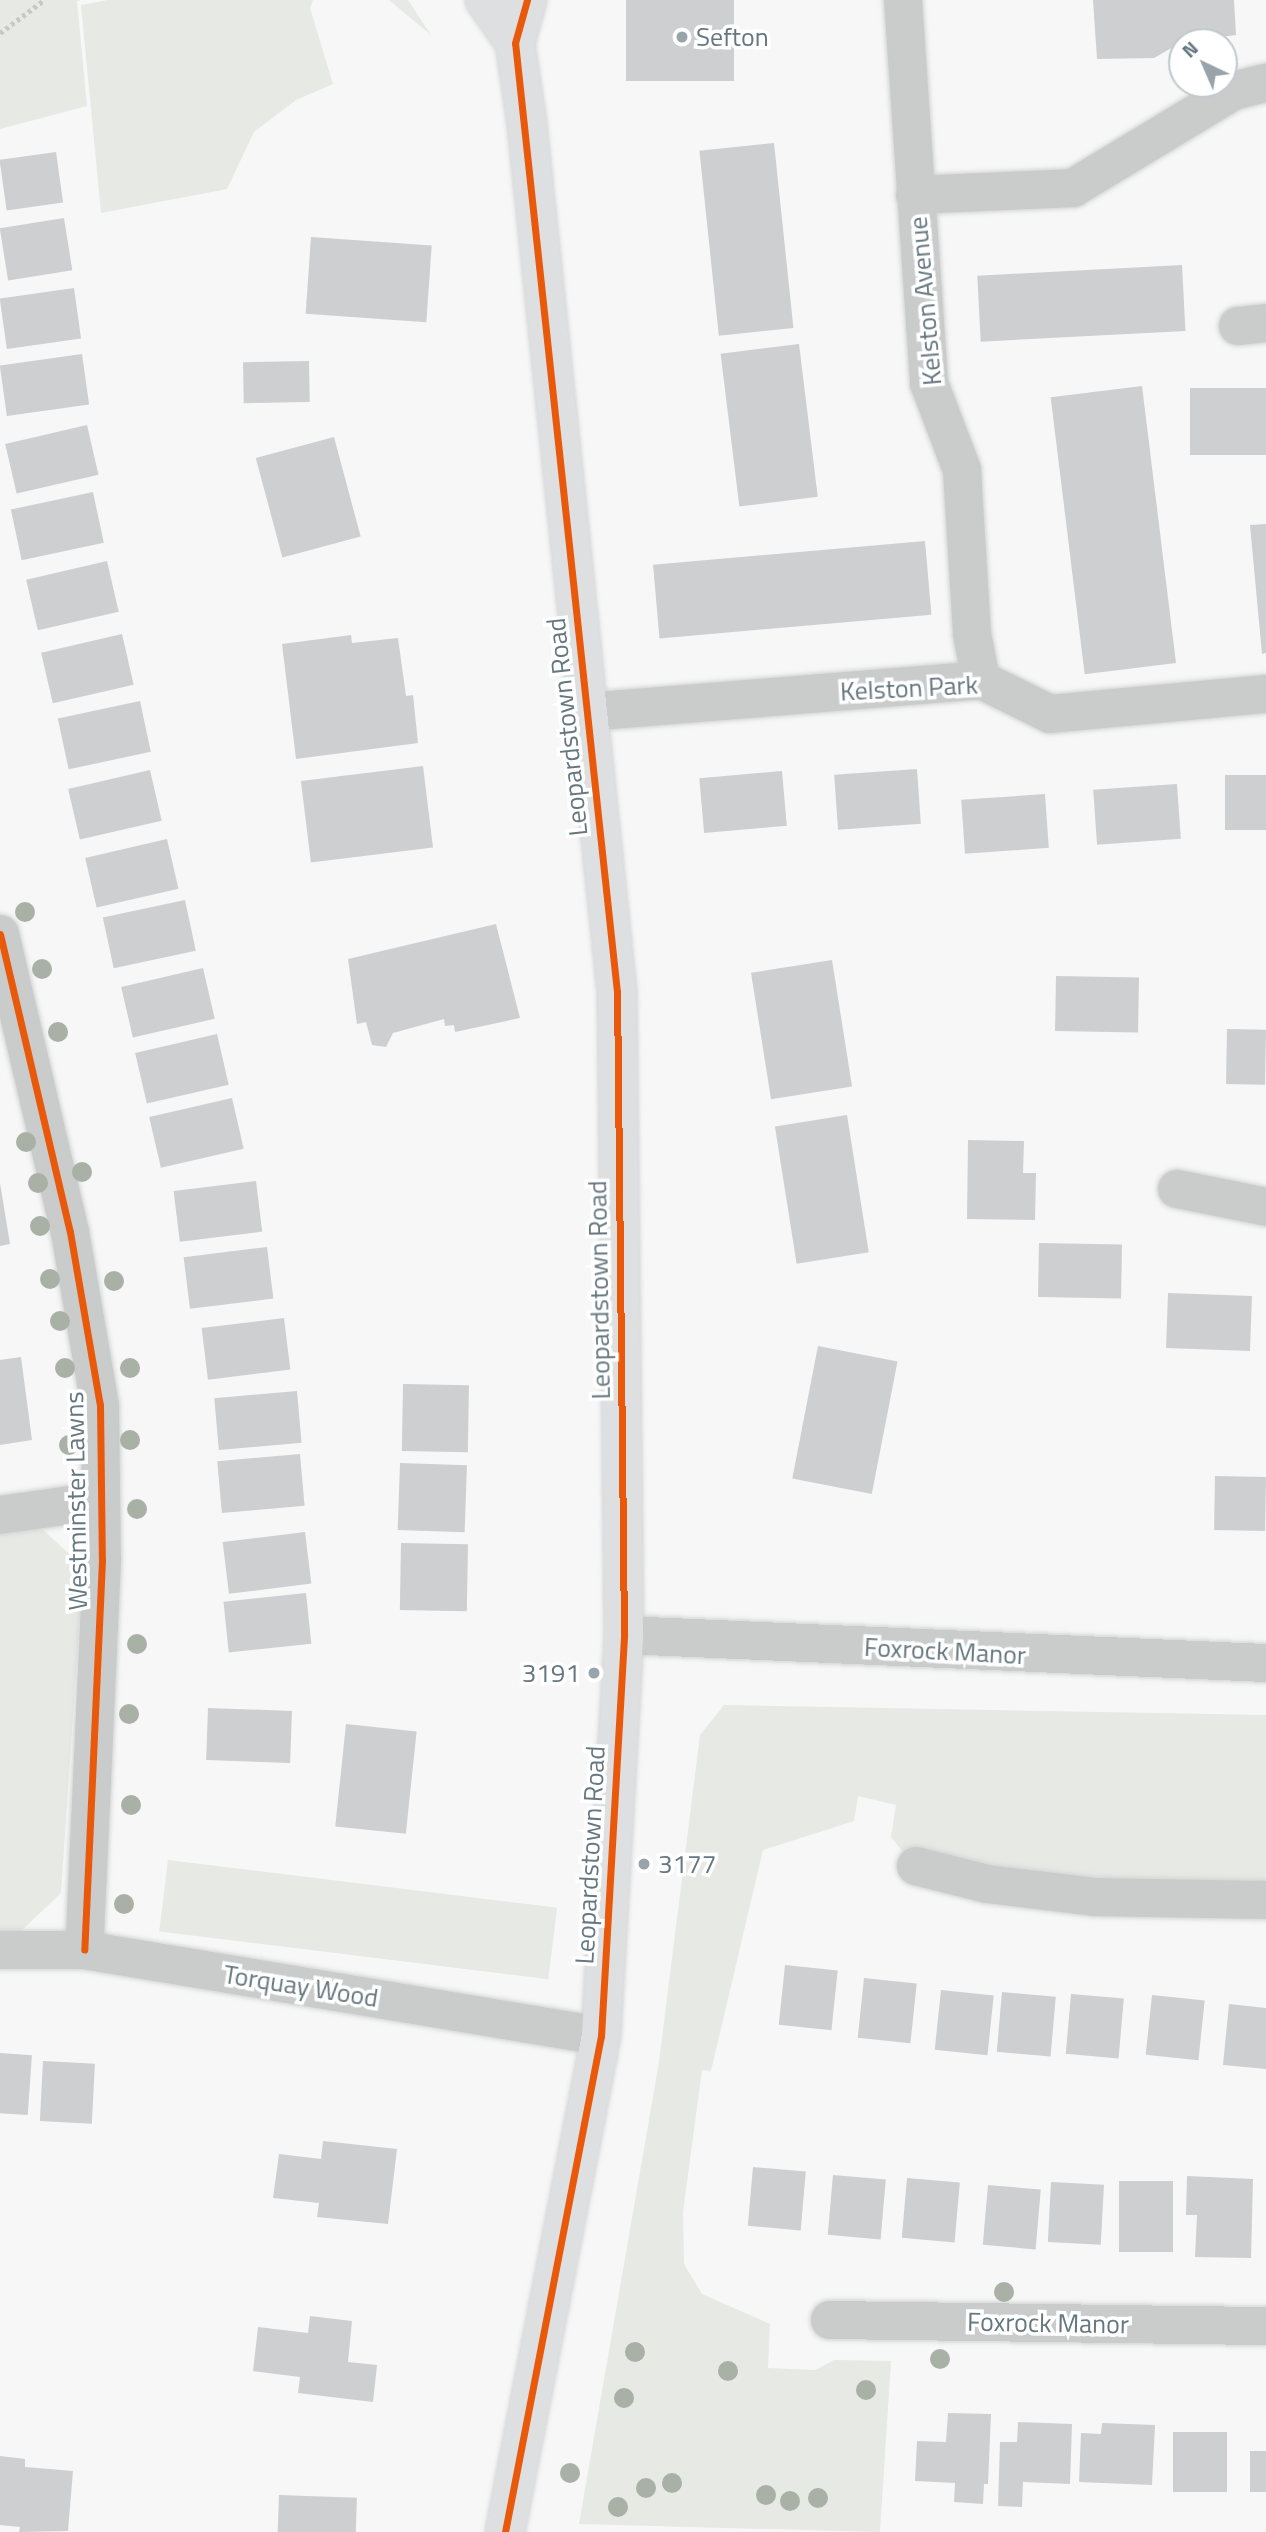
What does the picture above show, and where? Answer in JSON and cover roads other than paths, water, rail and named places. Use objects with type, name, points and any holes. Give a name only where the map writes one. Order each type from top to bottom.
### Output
[{"type":"main road","points":[[485,0],[515,43]]},
{"type":"main road","name":"Leopardstown Road","points":[[505,2532],[601,2036],[624,1634],[617,992],[509,0]]},
{"type":"main road","points":[[515,43],[527,0]]},
{"type":"street","name":"Kelston Avenue","points":[[902,0],[929,383],[962,470],[972,634],[981,680]]},
{"type":"street","points":[[915,195],[1073,188],[1233,91],[1266,83]]},
{"type":"street","name":"Kelston Park","points":[[586,712],[981,680],[1051,714],[1266,694]]},
{"type":"street","name":"Westminster Lawns","points":[[0,934],[16,1059],[70,1232],[100,1405],[99,1501],[102,1560],[84,1950]]},
{"type":"street","points":[[1177,1189],[1266,1207]]},
{"type":"street","name":"Westminster Lawns","points":[[0,1515],[99,1501]]},
{"type":"street","name":"Foxrock Manor","points":[[624,1634],[1266,1663]]},
{"type":"street","points":[[916,1866],[987,1884],[1094,1898],[1266,1900]]},
{"type":"street","name":"Torquay Wood","points":[[0,1950],[84,1950],[601,2036]]},
{"type":"street","name":"Foxrock Manor","points":[[830,2320],[1266,2326]]},
{"type":"place","name":"Sefton","points":[[682,37]]},
{"type":"place","name":"3191","points":[[594,1673]]},
{"type":"place","name":"3177","points":[[644,1864]]}]
